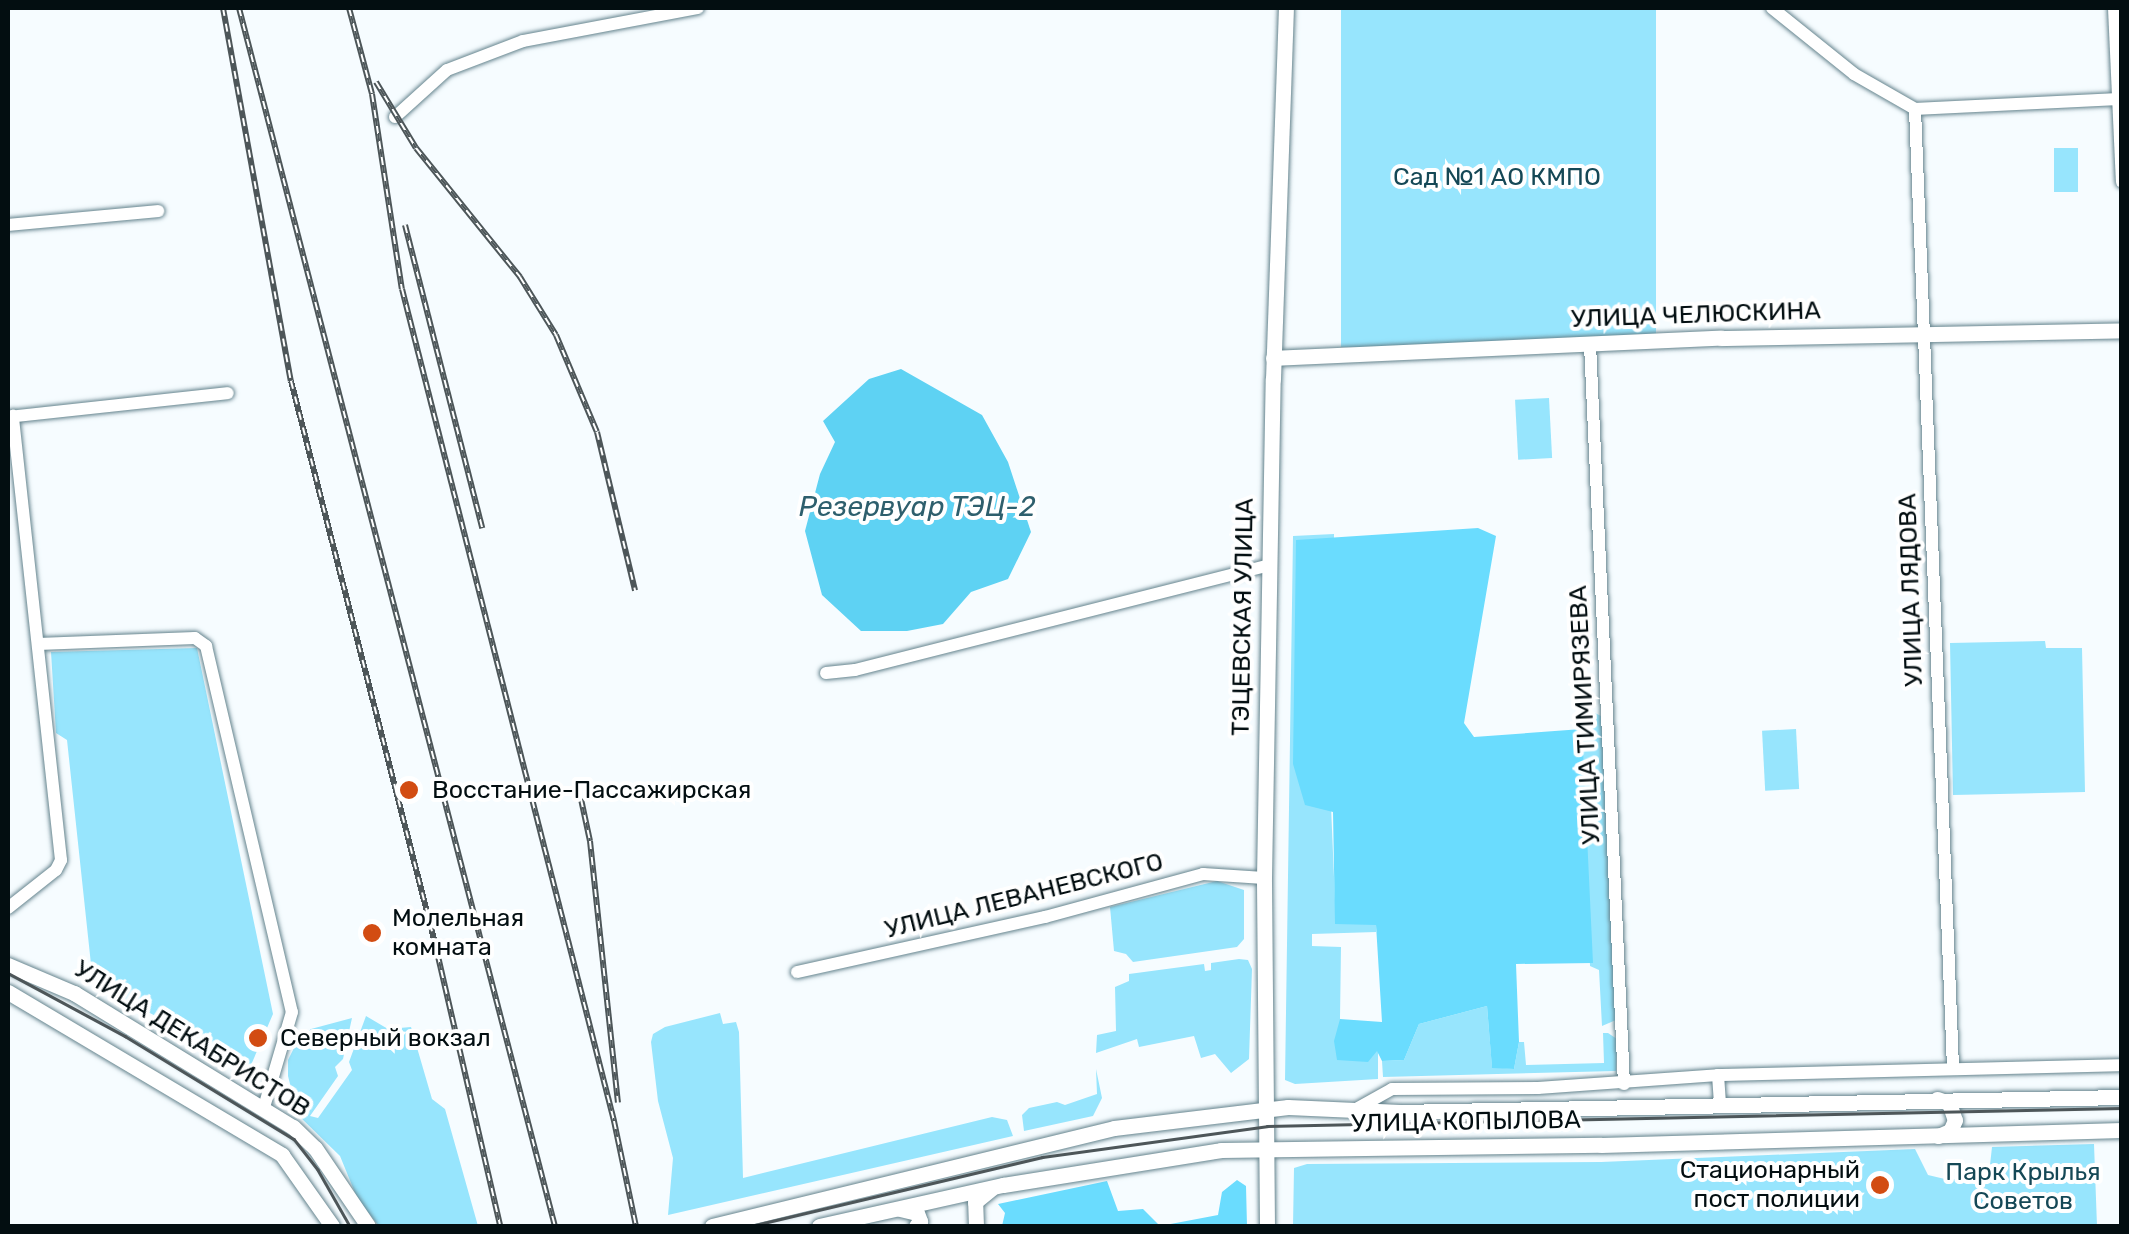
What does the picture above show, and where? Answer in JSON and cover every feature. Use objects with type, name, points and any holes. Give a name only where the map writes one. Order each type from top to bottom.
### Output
[{"type":"main road","name":"ТЭЦЕВСКАЯ УЛИЦА","points":[[1267,1226],[1264,878],[1273,358],[1286,8]]},
{"type":"main road","name":"УЛИЦА ЧЕЛЮСКИНА","points":[[1273,358],[1924,332],[2122,330]]},
{"type":"main road","name":"УЛИЦА ДЕКАБРИСТОВ","points":[[8,964],[74,994],[264,1108],[315,1148],[368,1226]]},
{"type":"main road","name":"УЛИЦА ДЕКАБРИСТОВ","points":[[8,992],[282,1155],[332,1226]]},
{"type":"main road","name":"УЛИЦА КОПЫЛОВА","points":[[712,1226],[1114,1128],[1266,1109],[1358,1108],[1400,1112],[2122,1097]]},
{"type":"main road","points":[[1937,1099],[1948,1104],[1955,1120],[1950,1131],[1938,1136]]},
{"type":"main road","name":"УЛИЦА КОПЫЛОВА","points":[[818,1226],[996,1186],[1156,1157],[1268,1150],[2122,1130]]},
{"type":"main road","points":[[976,1226],[976,1202],[996,1186]]},
{"type":"main road","points":[[310,1194],[315,1226]]},
{"type":"main road","points":[[896,1208],[917,1213],[920,1221],[916,1226]]},
{"type":"main road","points":[[339,1226],[356,1212]]},
{"type":"street","points":[[394,117],[446,70],[524,40],[698,8]]},
{"type":"street","points":[[1772,8],[1854,74],[1916,109],[2120,98]]},
{"type":"street","points":[[2114,8],[2122,182]]},
{"type":"street","name":"УЛИЦА ЛЯДОВА","points":[[1916,109],[1953,1068]]},
{"type":"street","points":[[8,226],[158,212]]},
{"type":"street","name":"УЛИЦА ТИМИРЯЗЕВА","points":[[1590,344],[1624,1084]]},
{"type":"street","points":[[8,908],[56,870],[61,860],[10,417],[228,393]]},
{"type":"street","points":[[826,672],[856,670],[1269,565]]},
{"type":"street","points":[[38,644],[195,638],[206,646],[292,1012],[264,1108]]},
{"type":"street","name":"УЛИЦА ЛЕВАНЕВСКОГО","points":[[796,972],[1045,917],[1204,874],[1264,878]]},
{"type":"street","name":"УЛИЦА КОПЫЛОВА","points":[[1358,1108],[1392,1089],[1624,1084],[1718,1075],[2122,1065]]},
{"type":"street","points":[[1718,1075],[1720,1104]]},
{"type":"green space","name":"Сад №1 АО КМПО","points":[[1341,8],[1656,8],[1656,347],[1341,347]]},
{"type":"green space","points":[[2054,148],[2078,148],[2078,192],[2054,192]]},
{"type":"green space","points":[[1549,398],[1552,458],[1518,460],[1515,400]]},
{"type":"green space","points":[[1334,534],[1331,806],[1336,924],[1376,924],[1376,932],[1312,934],[1312,946],[1341,947],[1340,1019],[1378,1050],[1378,1079],[1295,1084],[1285,1080],[1293,536]]},
{"type":"green space","points":[[2045,641],[2046,648],[2082,648],[2085,792],[1953,795],[1950,643]]},
{"type":"green space","points":[[197,648],[273,1014],[248,1072],[203,1041],[93,983],[67,740],[56,733],[51,652]]},
{"type":"green space","points":[[1581,715],[1601,716],[1616,1020],[1602,1026],[1599,970],[1590,966]]},
{"type":"green space","points":[[1796,729],[1799,789],[1765,791],[1762,731]]},
{"type":"green space","points":[[1217,881],[1244,890],[1244,939],[1237,947],[1133,962],[1126,954],[1114,951],[1110,907]]},
{"type":"green space","points":[[1248,960],[1252,969],[1249,1059],[1231,1073],[1215,1054],[1201,1058],[1194,1036],[1139,1047],[1137,1039],[1096,1053],[1097,1035],[1116,1031],[1115,987],[1129,981],[1129,974],[1204,964],[1205,971],[1211,970],[1211,963]]},
{"type":"green space","points":[[1487,1006],[1492,1067],[1514,1069],[1519,1042],[1524,1042],[1526,1065],[1604,1063],[1603,1033],[1608,1033],[1617,1039],[1616,1071],[1383,1077],[1382,1061],[1404,1060],[1419,1024]]},
{"type":"green space","points":[[720,1013],[723,1024],[736,1022],[739,1032],[743,1178],[992,1117],[1007,1120],[1013,1136],[668,1215],[673,1158],[658,1101],[653,1034],[665,1027]]},
{"type":"green space","points":[[366,1016],[388,1029],[411,1027],[432,1099],[445,1109],[478,1226],[379,1226],[358,1200],[340,1156],[298,1115],[308,1116],[293,1096],[288,1076],[288,1060],[298,1040],[311,1029],[352,1018],[343,1059],[335,1067],[338,1076],[310,1116],[318,1118],[352,1070],[349,1062]]},
{"type":"green space","points":[[1096,1069],[1102,1098],[1093,1116],[1024,1131],[1022,1115],[1029,1108],[1057,1102],[1065,1105],[1097,1094]]},
{"type":"green space","name":"Парк Крылья Советов","points":[[2094,1144],[2097,1226],[1293,1226],[1294,1168],[1307,1164],[1601,1162],[1915,1149],[1928,1175],[1949,1180],[1980,1175],[1990,1165],[1992,1147]]},
{"type":"shaded area","points":[[1478,528],[1496,536],[1464,723],[1474,737],[1582,729],[1593,963],[1516,964],[1519,1042],[1514,1069],[1492,1068],[1487,1006],[1419,1024],[1404,1060],[1382,1061],[1377,1051],[1368,1062],[1337,1060],[1334,1041],[1340,1019],[1382,1022],[1376,925],[1335,924],[1333,812],[1305,805],[1293,764],[1296,540]]},
{"type":"shaded area","points":[[1237,1180],[1246,1186],[1247,1226],[1160,1226],[1218,1215],[1222,1192]]},
{"type":"shaded area","points":[[1107,1181],[1118,1211],[1143,1209],[1160,1226],[1002,1226],[1005,1213],[998,1204]]},
{"type":"water","name":"Резервуар ТЭЦ-2","points":[[901,369],[982,415],[1008,462],[1031,532],[1008,579],[971,592],[943,624],[907,631],[861,631],[822,595],[805,531],[820,474],[835,442],[823,421],[869,379]]},
{"type":"tram line","points":[[8,973],[125,1036],[294,1139],[318,1170],[350,1226]]},
{"type":"tram line","points":[[751,1226],[1042,1157],[1267,1126],[2122,1108]]},
{"type":"railway","points":[[223,8],[291,381],[434,939],[500,1226]]},
{"type":"railway","points":[[239,8],[555,1226]]},
{"type":"railway","points":[[349,8],[372,94],[402,289],[614,1121],[636,1226]]},
{"type":"railway","points":[[376,82],[416,148],[520,277],[556,335],[597,432],[635,590]]},
{"type":"railway","points":[[405,225],[482,528]]},
{"type":"railway","points":[[581,799],[590,841],[618,1103]]},
{"type":"place","name":"Восстание-Пассажирская","points":[[409,790]]},
{"type":"place","name":"Молельная комната","points":[[372,933]]},
{"type":"place","name":"Северный вокзал","points":[[258,1038]]},
{"type":"place","name":"Стационарный пост полиции","points":[[1880,1185]]}]
